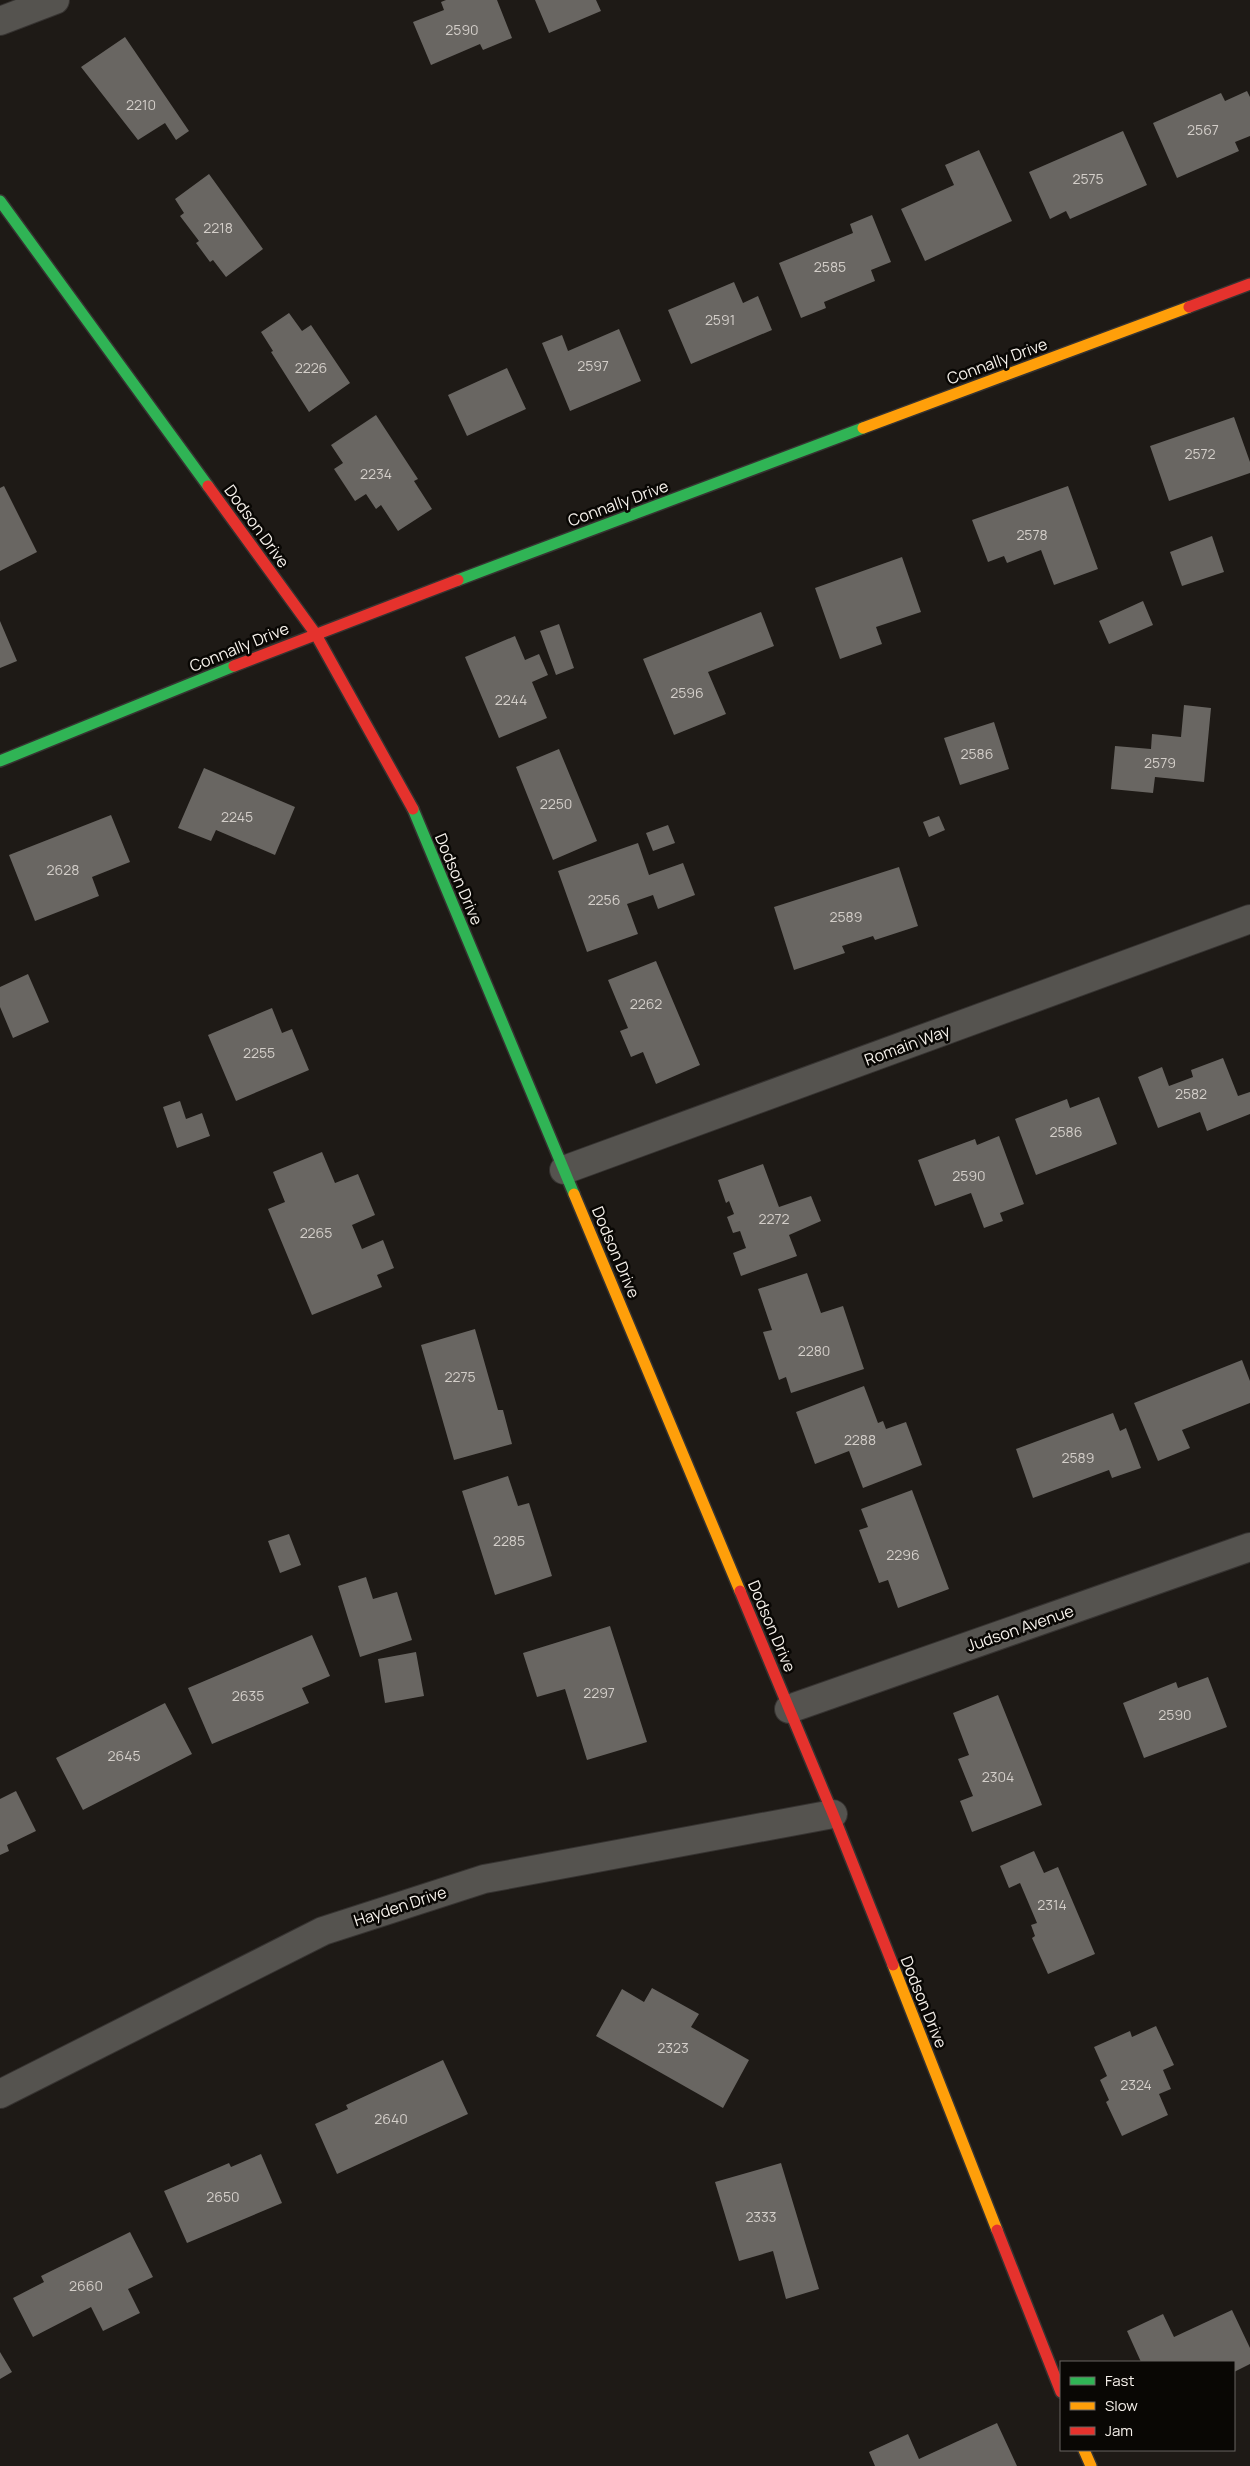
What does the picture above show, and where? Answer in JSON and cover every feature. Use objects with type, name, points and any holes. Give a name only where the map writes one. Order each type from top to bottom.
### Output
[{"type":"street","points":[[0,21],[56,0]]},
{"type":"street","name":"Dodson Drive","points":[[0,201],[315,634],[408,798],[789,1709],[1060,2389]]},
{"type":"street","name":"Connally Drive","points":[[0,761],[315,634],[1250,284]]},
{"type":"street","name":"Romain Way","points":[[564,1170],[1250,919]]},
{"type":"street","name":"Judson Avenue","points":[[789,1709],[1250,1547]]},
{"type":"street","name":"Hayden Drive","points":[[0,2094],[323,1931],[484,1878],[832,1814]]},
{"type":"street","points":[[1084,2451],[1090,2466]]},
{"type":"building","points":[[446,0],[497,0],[512,38],[483,50],[480,44],[431,65],[413,22],[444,10],[441,2]]},
{"type":"building","points":[[535,0],[596,0],[601,11],[549,33]]},
{"type":"building","points":[[125,37],[189,131],[176,140],[165,123],[138,140],[81,67]]},
{"type":"building","points":[[1247,91],[1250,97],[1250,136],[1235,142],[1239,151],[1177,178],[1153,123],[1221,93],[1225,101]]},
{"type":"building","points":[[1123,131],[1147,185],[1070,219],[1066,211],[1050,219],[1029,172]]},
{"type":"building","points":[[979,150],[1012,221],[925,261],[901,209],[954,185],[945,165]]},
{"type":"building","points":[[209,174],[263,249],[226,277],[213,260],[210,262],[196,243],[199,241],[180,216],[184,213],[175,199]]},
{"type":"building","points":[[872,215],[891,262],[871,270],[875,281],[824,302],[826,308],[801,318],[779,263],[853,233],[850,224]]},
{"type":"building","points":[[734,282],[743,303],[758,296],[772,330],[691,364],[668,310]]},
{"type":"building","points":[[289,313],[302,331],[311,325],[350,383],[309,412],[271,352],[273,351],[261,332]]},
{"type":"building","points":[[619,329],[641,381],[570,411],[542,343],[562,335],[568,351]]},
{"type":"building","points":[[507,368],[526,409],[467,436],[448,395]]},
{"type":"building","points":[[376,415],[418,479],[414,481],[432,509],[398,531],[381,505],[376,509],[366,494],[355,501],[334,469],[343,463],[331,445]]},
{"type":"building","points":[[1234,417],[1250,462],[1250,473],[1169,501],[1150,446]]},
{"type":"building","points":[[4,486],[37,552],[0,571],[0,488]]},
{"type":"building","points":[[1068,486],[1098,569],[1054,585],[1041,550],[1007,563],[1004,556],[988,562],[972,520]]},
{"type":"building","points":[[1212,536],[1224,572],[1182,586],[1170,552]]},
{"type":"building","points":[[902,557],[921,612],[876,627],[882,644],[840,659],[815,588]]},
{"type":"building","points":[[1143,601],[1153,625],[1109,644],[1099,621]]},
{"type":"building","points":[[761,612],[774,646],[708,672],[726,714],[674,735],[643,659]]},
{"type":"building","points":[[0,621],[17,661],[0,668]]},
{"type":"building","points":[[559,624],[574,668],[556,675],[540,631]]},
{"type":"building","points":[[515,636],[525,660],[539,654],[548,675],[532,682],[547,718],[499,738],[465,657]]},
{"type":"building","points":[[1184,705],[1211,708],[1204,782],[1155,777],[1153,793],[1111,789],[1115,746],[1151,749],[1152,734],[1181,737]]},
{"type":"building","points":[[994,722],[1009,769],[960,785],[944,738]]},
{"type":"building","points":[[559,749],[597,841],[553,860],[516,767]]},
{"type":"building","points":[[204,768],[295,807],[275,855],[216,830],[211,841],[178,828]]},
{"type":"building","points":[[111,815],[130,862],[92,877],[99,896],[35,921],[9,855]]},
{"type":"building","points":[[939,816],[945,830],[929,837],[923,822]]},
{"type":"building","points":[[668,825],[675,843],[653,851],[646,833]]},
{"type":"building","points":[[638,843],[649,875],[683,863],[695,895],[658,909],[653,895],[627,904],[638,934],[587,952],[558,871]]},
{"type":"building","points":[[899,867],[918,926],[875,940],[873,936],[842,946],[845,953],[794,970],[774,907]]},
{"type":"building","points":[[656,961],[700,1065],[656,1084],[643,1052],[631,1057],[620,1031],[628,1028],[608,980]]},
{"type":"building","points":[[28,974],[49,1022],[13,1038],[0,1007],[0,987]]},
{"type":"building","points":[[272,1008],[282,1033],[292,1029],[309,1070],[236,1101],[208,1035]]},
{"type":"building","points":[[1223,1058],[1238,1096],[1250,1092],[1250,1114],[1207,1131],[1200,1112],[1158,1128],[1138,1077],[1162,1067],[1169,1086],[1193,1077],[1191,1070]]},
{"type":"building","points":[[1099,1097],[1117,1144],[1036,1175],[1015,1119],[1067,1099],[1070,1108]]},
{"type":"building","points":[[180,1101],[186,1119],[202,1113],[210,1136],[177,1148],[163,1107]]},
{"type":"building","points":[[999,1136],[1024,1204],[1000,1213],[1003,1221],[984,1228],[971,1193],[935,1206],[918,1160],[975,1139],[977,1145]]},
{"type":"building","points":[[322,1152],[335,1183],[358,1174],[375,1215],[352,1225],[362,1249],[383,1240],[394,1268],[377,1275],[382,1287],[312,1315],[268,1209],[285,1202],[273,1172]]},
{"type":"building","points":[[763,1164],[779,1207],[811,1196],[821,1221],[789,1235],[797,1256],[741,1276],[733,1253],[746,1248],[740,1231],[733,1233],[727,1217],[734,1214],[729,1201],[726,1203],[718,1180]]},
{"type":"building","points":[[807,1273],[821,1313],[843,1306],[864,1369],[791,1393],[786,1377],[779,1380],[763,1332],[772,1330],[758,1289]]},
{"type":"building","points":[[475,1329],[498,1410],[503,1410],[512,1444],[454,1460],[421,1345]]},
{"type":"building","points":[[1242,1360],[1250,1381],[1250,1403],[1182,1430],[1190,1448],[1158,1461],[1134,1403]]},
{"type":"building","points":[[864,1386],[878,1423],[883,1421],[886,1429],[906,1422],[922,1465],[863,1488],[849,1451],[815,1464],[796,1412]]},
{"type":"building","points":[[1113,1413],[1120,1431],[1126,1428],[1141,1468],[1112,1478],[1109,1470],[1033,1498],[1016,1449]]},
{"type":"building","points":[[508,1476],[518,1506],[529,1503],[552,1576],[495,1595],[462,1491]]},
{"type":"building","points":[[912,1490],[949,1589],[898,1608],[888,1580],[879,1583],[859,1530],[868,1527],[861,1509]]},
{"type":"building","points":[[289,1534],[301,1565],[280,1573],[268,1541]]},
{"type":"building","points":[[366,1577],[373,1599],[397,1592],[412,1640],[360,1657],[338,1586]]},
{"type":"building","points":[[610,1626],[647,1742],[587,1760],[565,1689],[537,1697],[523,1653]]},
{"type":"building","points":[[312,1635],[330,1676],[302,1688],[309,1703],[212,1744],[188,1688]]},
{"type":"building","points":[[416,1652],[424,1696],[385,1703],[378,1659]]},
{"type":"building","points":[[1208,1677],[1227,1727],[1144,1758],[1123,1703],[1176,1682],[1178,1688]]},
{"type":"building","points":[[998,1695],[1042,1805],[972,1832],[960,1801],[973,1796],[958,1759],[969,1755],[953,1713]]},
{"type":"building","points":[[165,1703],[192,1754],[83,1810],[56,1758]]},
{"type":"building","points":[[16,1791],[36,1831],[7,1845],[9,1851],[0,1855],[0,1799]]},
{"type":"building","points":[[1034,1851],[1044,1873],[1058,1867],[1095,1954],[1048,1974],[1032,1938],[1035,1936],[1031,1925],[1037,1923],[1020,1883],[1009,1888],[1000,1866]]},
{"type":"building","points":[[652,1988],[699,2014],[691,2027],[749,2060],[723,2108],[596,2036],[622,1989],[644,2002]]},
{"type":"building","points":[[1156,2026],[1174,2065],[1163,2070],[1171,2089],[1159,2094],[1168,2115],[1122,2136],[1106,2102],[1109,2100],[1100,2080],[1107,2076],[1094,2047],[1130,2031],[1132,2037]]},
{"type":"building","points":[[443,2060],[468,2114],[337,2174],[315,2124],[348,2109],[346,2105]]},
{"type":"building","points":[[261,2154],[282,2203],[187,2243],[164,2191],[229,2163],[231,2167]]},
{"type":"building","points":[[781,2163],[819,2289],[786,2299],[773,2251],[739,2261],[715,2182]]},
{"type":"building","points":[[130,2232],[153,2277],[128,2289],[140,2313],[103,2331],[91,2307],[33,2337],[13,2298],[44,2282],[41,2276]]},
{"type":"building","points":[[1232,2310],[1250,2348],[1250,2364],[1235,2372],[1235,2361],[1141,2361],[1127,2331],[1163,2314],[1174,2337]]},
{"type":"building","points":[[0,2352],[12,2372],[0,2379]]},
{"type":"building","points":[[997,2423],[1017,2466],[875,2466],[869,2452],[908,2434],[919,2459]]},
{"type":"traffic: fast","points":[[0,201],[208,486]]},
{"type":"traffic: fast","points":[[458,580],[863,428]]},
{"type":"traffic: fast","points":[[0,761],[234,666]]},
{"type":"traffic: fast","points":[[413,809],[574,1194]]},
{"type":"traffic: slow","points":[[863,428],[1189,307]]},
{"type":"traffic: slow","points":[[574,1194],[740,1591]]},
{"type":"traffic: slow","points":[[893,1965],[997,2230]]},
{"type":"traffic: slow","points":[[1084,2451],[1091,2466]]},
{"type":"traffic: jam","points":[[1189,307],[1250,284]]},
{"type":"traffic: jam","points":[[208,486],[315,633],[413,809]]},
{"type":"traffic: jam","points":[[234,666],[458,580]]},
{"type":"traffic: jam","points":[[740,1591],[833,1814],[893,1965]]},
{"type":"traffic: jam","points":[[997,2230],[1060,2389]]}]
